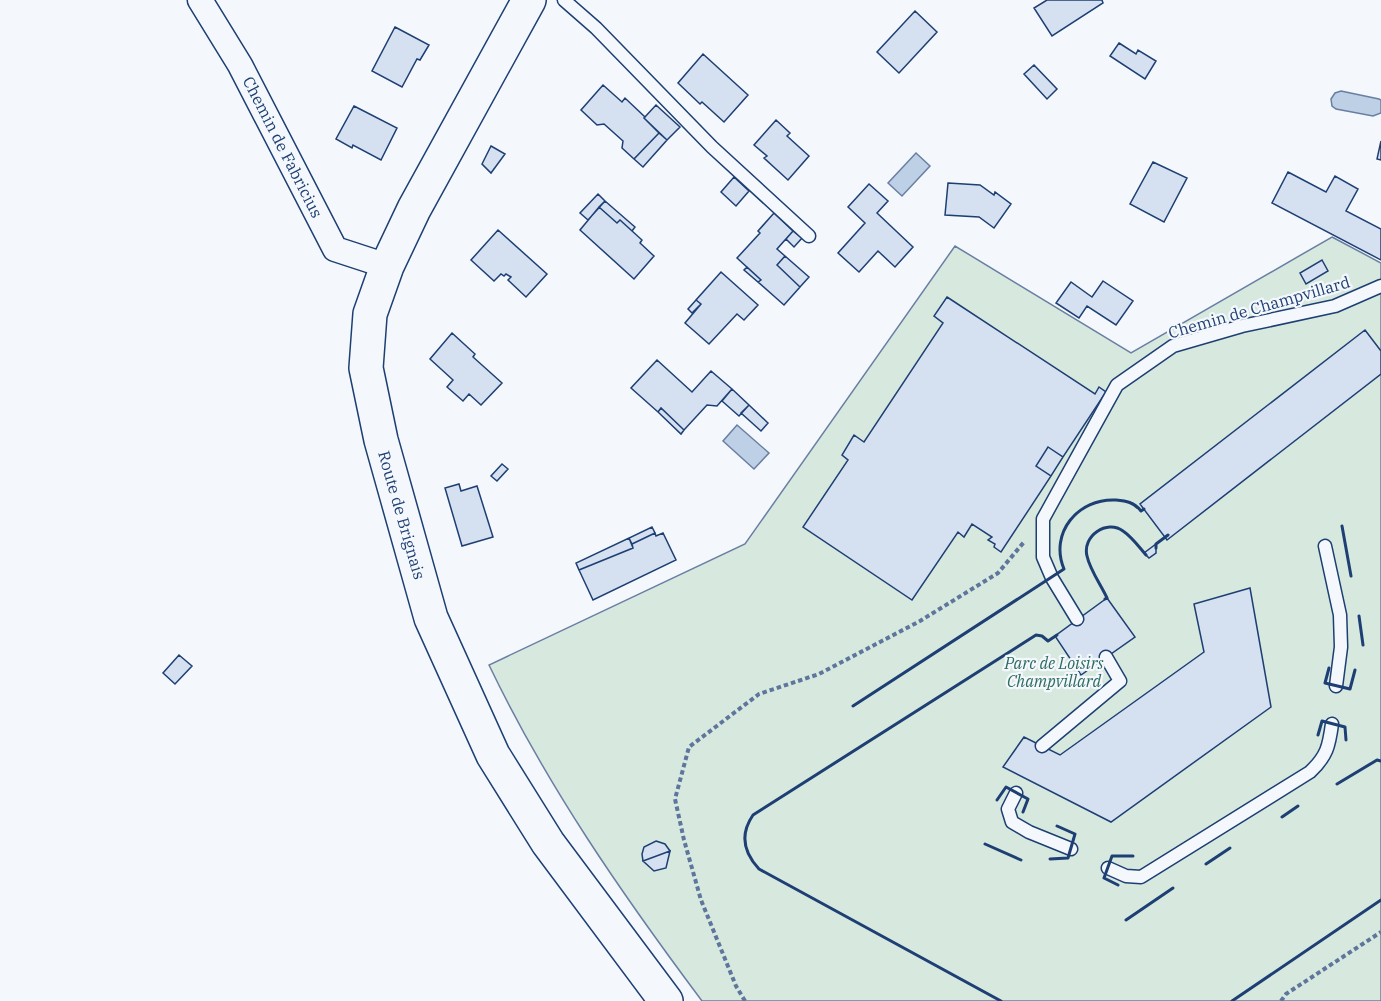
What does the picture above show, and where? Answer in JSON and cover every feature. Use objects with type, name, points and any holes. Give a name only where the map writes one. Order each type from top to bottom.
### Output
[{"type":"street","name":"Chemin de Fabricius","points":[[200,0],[240,65],[335,249],[387,266]]},
{"type":"street","name":"Route de Brignais","points":[[529,0],[414,209],[387,266],[370,315],[366,368],[381,440],[431,618],[493,755],[548,843],[666,1001]]},
{"type":"lane","points":[[564,0],[596,28],[712,147],[809,236]]},
{"type":"lane","name":"Chemin de Champvillard","points":[[1077,619],[1052,578],[1043,557],[1043,519],[1117,385],[1173,346],[1242,326],[1335,306],[1381,286]]},
{"type":"lane","points":[[1325,546],[1340,615],[1341,647],[1336,686]]},
{"type":"lane","points":[[1042,746],[1120,681],[1106,657]]},
{"type":"lane","points":[[1108,868],[1126,876],[1141,877],[1310,772],[1323,760],[1329,745],[1332,723]]},
{"type":"lane","points":[[1017,793],[1008,809],[1012,822],[1029,832],[1071,849]]},
{"type":"path","points":[[745,1001],[736,986],[701,900],[684,840],[675,799],[689,747],[759,694],[819,674],[920,621],[998,573],[1043,519]]},
{"type":"path","points":[[1281,1001],[1286,994],[1381,932]]},
{"type":"green space","name":"Parc de Loisirs Champvillard","points":[[1332,237],[1381,263],[1381,1001],[702,1001],[587,838],[536,754],[489,665],[745,544],[955,246],[1131,353]]},
{"type":"water","points":[[1341,91],[1381,100],[1381,113],[1373,116],[1336,109],[1332,106],[1331,99],[1335,93]]},
{"type":"water","points":[[916,153],[930,166],[902,196],[888,183]]},
{"type":"water","points":[[737,425],[769,453],[754,469],[723,441]]},
{"type":"building","points":[[1047,0],[1102,0],[1103,3],[1052,36],[1034,8]]},
{"type":"building","points":[[915,11],[937,32],[899,73],[877,52]]},
{"type":"building","points":[[395,27],[429,45],[420,60],[417,59],[402,87],[372,71]]},
{"type":"building","points":[[1119,43],[1136,54],[1138,50],[1156,61],[1145,79],[1110,56]]},
{"type":"building","points":[[703,54],[748,95],[724,122],[678,83]]},
{"type":"building","points":[[1034,65],[1057,89],[1047,99],[1024,74]]},
{"type":"building","points":[[603,85],[622,102],[625,98],[659,133],[634,159],[622,148],[623,141],[604,124],[597,125],[581,110]]},
{"type":"building","points":[[656,105],[680,127],[667,140],[644,118]]},
{"type":"building","points":[[354,106],[397,128],[381,160],[336,139]]},
{"type":"building","points":[[776,120],[790,133],[787,136],[809,156],[788,180],[764,158],[767,156],[754,145]]},
{"type":"building","points":[[659,133],[667,140],[643,167],[634,159]]},
{"type":"building","points":[[1381,141],[1381,160],[1377,159]]},
{"type":"building","points":[[491,146],[505,154],[491,173],[482,164]]},
{"type":"building","points":[[1153,162],[1187,178],[1164,222],[1130,204]]},
{"type":"building","points":[[1288,172],[1326,192],[1335,176],[1358,189],[1346,211],[1381,229],[1381,260],[1272,203]]},
{"type":"building","points":[[734,177],[749,191],[736,206],[721,192]]},
{"type":"building","points":[[948,183],[980,185],[994,195],[995,192],[1011,204],[994,228],[979,217],[945,215]]},
{"type":"building","points":[[869,184],[888,201],[877,213],[913,247],[895,267],[878,251],[859,272],[838,253],[865,223],[848,207]]},
{"type":"building","points":[[598,194],[605,201],[588,220],[580,213]]},
{"type":"building","points":[[605,201],[635,227],[632,231],[620,220],[617,223],[599,207]]},
{"type":"building","points":[[599,207],[617,223],[620,220],[642,240],[640,243],[654,256],[634,279],[580,230]]},
{"type":"building","points":[[774,213],[793,231],[777,249],[785,256],[777,265],[800,287],[784,305],[758,282],[761,280],[737,258],[760,233],[758,231]]},
{"type":"building","points":[[498,230],[547,274],[526,297],[508,280],[511,277],[501,274],[494,281],[471,260]]},
{"type":"building","points":[[793,231],[802,238],[794,247],[786,239]]},
{"type":"building","points":[[785,256],[809,277],[800,287],[777,265]]},
{"type":"building","points":[[1322,260],[1328,271],[1306,284],[1300,273]]},
{"type":"building","points":[[747,267],[761,280],[758,282],[744,270]]},
{"type":"building","points":[[721,272],[758,305],[744,320],[737,314],[709,344],[685,323],[701,304],[696,300]]},
{"type":"building","points":[[1103,281],[1133,301],[1116,325],[1087,306],[1079,318],[1056,303],[1071,282],[1092,297]]},
{"type":"building","points":[[947,297],[1095,394],[1099,387],[1106,392],[1063,457],[1048,447],[1036,466],[1051,476],[1001,552],[994,547],[995,544],[988,540],[992,537],[972,524],[964,537],[958,532],[912,600],[803,527],[848,460],[842,455],[854,435],[864,442],[943,323],[934,316]]},
{"type":"building","points":[[696,300],[701,304],[692,313],[688,309]]},
{"type":"building","points":[[1365,330],[1381,351],[1381,374],[1167,540],[1140,504]]},
{"type":"building","points":[[452,333],[475,354],[473,357],[502,383],[481,405],[469,394],[463,401],[447,387],[453,380],[430,359]]},
{"type":"building","points":[[657,360],[692,392],[711,371],[732,389],[717,406],[707,405],[684,430],[661,408],[658,412],[631,388]]},
{"type":"building","points":[[732,389],[749,405],[739,416],[722,401]]},
{"type":"building","points":[[749,405],[768,423],[761,431],[741,413]]},
{"type":"building","points":[[661,408],[684,430],[681,434],[658,412]]},
{"type":"building","points":[[1048,447],[1063,457],[1051,476],[1036,466]]},
{"type":"building","points":[[502,464],[508,469],[497,481],[491,476]]},
{"type":"building","points":[[459,484],[461,491],[477,486],[493,537],[462,546],[445,488]]},
{"type":"building","points":[[652,527],[655,533],[632,544],[629,538]]},
{"type":"building","points":[[655,533],[656,536],[663,533],[676,560],[593,600],[579,570],[633,548],[632,544]]},
{"type":"building","points":[[629,538],[633,548],[579,570],[576,563]]},
{"type":"building","points":[[1156,544],[1156,553],[1149,558],[1144,553]]},
{"type":"building","points":[[1250,588],[1271,707],[1111,822],[1003,767],[1024,737],[1060,755],[1204,652],[1194,604]]},
{"type":"building","points":[[1107,598],[1135,637],[1081,675],[1055,636]]},
{"type":"building","points":[[179,655],[192,666],[175,684],[163,673]]},
{"type":"building","points":[[656,841],[665,844],[670,851],[643,861],[644,847]]},
{"type":"building","points":[[670,851],[666,868],[654,871],[643,861]]},
{"type":"wall","points":[[853,706],[1064,569],[1060,556],[1060,543],[1070,520],[1079,511],[1102,501],[1116,500],[1133,504],[1141,511],[1144,509]]},
{"type":"wall","points":[[1342,526],[1351,576]]},
{"type":"wall","points":[[1105,599],[1107,598],[1088,561],[1086,549],[1092,536],[1103,528],[1117,528],[1129,536],[1146,555]]},
{"type":"wall","points":[[1156,548],[1156,544],[1168,535]]},
{"type":"wall","points":[[1359,616],[1363,645]]},
{"type":"wall","points":[[1001,1001],[759,869],[749,856],[745,843],[746,829],[753,815],[1036,635],[1048,641],[1057,635]]},
{"type":"wall","points":[[1329,668],[1325,683],[1350,689],[1355,670]]},
{"type":"wall","points":[[1318,735],[1322,721],[1345,727],[1346,740]]},
{"type":"wall","points":[[1337,784],[1377,760],[1381,761]]},
{"type":"wall","points":[[997,800],[1006,787],[1028,799],[1023,812]]},
{"type":"wall","points":[[1282,817],[1298,806]]},
{"type":"wall","points":[[1050,859],[1068,858],[1075,834],[1057,826]]},
{"type":"wall","points":[[985,844],[1021,860]]},
{"type":"wall","points":[[1206,864],[1230,848]]},
{"type":"wall","points":[[1118,885],[1104,878],[1112,856],[1133,856]]},
{"type":"wall","points":[[1126,920],[1173,888]]},
{"type":"wall","points":[[1232,1001],[1381,900]]}]
